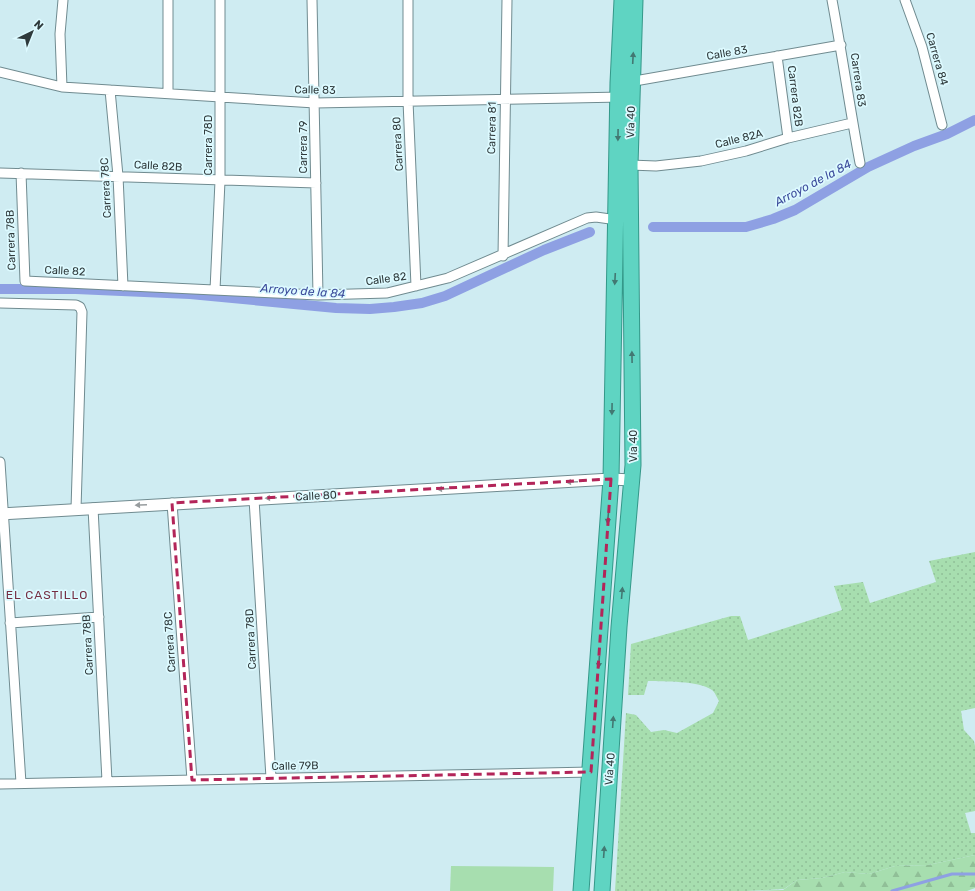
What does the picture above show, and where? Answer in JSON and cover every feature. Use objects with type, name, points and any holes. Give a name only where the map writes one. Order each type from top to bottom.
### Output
[{"type":"highway","name":"Vía 40","points":[[602,891],[618,634],[632,480],[630,165],[625,90],[622,0]]},
{"type":"highway","name":"Vía 40","points":[[581,891],[591,772],[611,480],[617,220],[625,90],[635,0]]},
{"type":"highway","points":[[600,635],[618,634]]},
{"type":"street","points":[[62,87],[60,34],[63,0]]},
{"type":"street","points":[[168,0],[168,93]]},
{"type":"street","name":"Carrera 78D","points":[[215,290],[220,180],[220,0]]},
{"type":"street","name":"Carrera 79","points":[[312,0],[318,295]]},
{"type":"street","name":"Carrera 80","points":[[408,0],[408,101],[416,286]]},
{"type":"street","name":"Carrera 81","points":[[503,256],[507,0]]},
{"type":"street","name":"Carrera 83","points":[[832,0],[841,45],[852,123],[860,162]]},
{"type":"street","name":"Carrera 84","points":[[905,0],[922,47],[942,125]]},
{"type":"street","name":"Calle 83","points":[[0,72],[62,87],[315,103],[505,98],[625,90],[777,56],[841,45]]},
{"type":"street","name":"Carrera 82B","points":[[777,56],[788,138]]},
{"type":"street","name":"Carrera 78C","points":[[110,90],[118,176],[122,286]]},
{"type":"street","name":"Calle 82A","points":[[630,165],[656,166],[701,161],[746,151],[788,138],[852,123]]},
{"type":"street","name":"Calle 82B","points":[[0,173],[316,183]]},
{"type":"street","name":"Carrera 78B","points":[[21,174],[25,281]]},
{"type":"street","name":"Calle 82","points":[[25,281],[318,295],[387,293],[448,278],[503,256],[587,218],[596,217],[617,220]]},
{"type":"street","points":[[0,303],[76,305],[80,307],[82,312],[76,508]]},
{"type":"street","points":[[0,462],[1,514],[22,783]]},
{"type":"street","name":"Calle 80","points":[[1,514],[76,508],[632,480]]},
{"type":"street","name":"Carrera 78D","points":[[254,499],[271,778]]},
{"type":"street","name":"Carrera 78C","points":[[172,504],[192,780]]},
{"type":"street","name":"Carrera 78B","points":[[93,508],[107,781]]},
{"type":"street","points":[[10,623],[98,617]]},
{"type":"street","name":"Calle 79B","points":[[0,784],[591,772]]},
{"type":"highlighted area","points":[[611,479],[591,772],[192,780],[172,503]]},
{"type":"green space","points":[[975,552],[975,708],[961,711],[964,730],[974,741],[975,746],[975,811],[965,813],[971,833],[975,833],[975,855],[928,865],[895,866],[869,874],[845,872],[822,878],[797,880],[784,889],[747,891],[615,891],[626,713],[636,715],[651,732],[664,730],[677,733],[713,713],[719,701],[713,691],[706,687],[681,682],[648,681],[644,695],[628,695],[631,644],[731,616],[740,616],[748,640],[842,610],[834,586],[863,582],[870,603],[936,582],[929,561]]},
{"type":"green space","points":[[975,855],[975,888],[967,891],[747,891],[783,890],[797,880],[822,878],[845,872],[869,874],[895,866],[928,865]]},
{"type":"green space","points":[[451,866],[554,867],[553,891],[450,891]]},
{"type":"waterway","name":"Arroyo de la 84","points":[[653,227],[746,227],[773,219],[795,210],[868,167],[914,146],[947,134],[975,120]]},
{"type":"waterway","name":"Arroyo de la 84","points":[[0,289],[76,289],[190,294],[336,308],[370,309],[394,307],[422,303],[445,296],[544,250],[590,232]]},
{"type":"waterway","points":[[892,891],[952,874],[975,874]]},
{"type":"district","name":"EL CASTILLO","points":[[47,595]]}]
